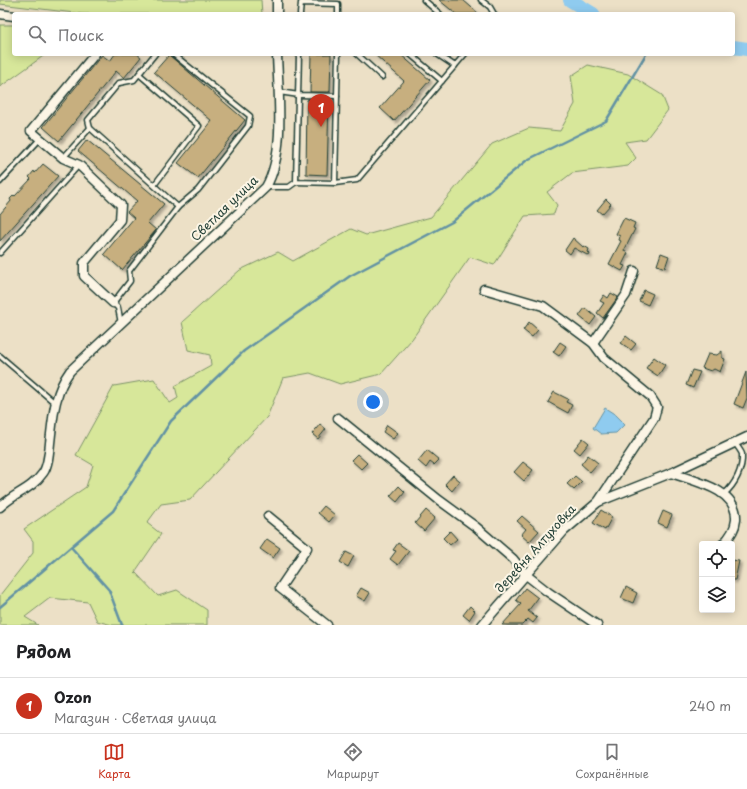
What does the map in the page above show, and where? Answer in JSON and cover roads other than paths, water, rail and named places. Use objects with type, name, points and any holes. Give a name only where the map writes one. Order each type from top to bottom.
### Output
[{"type":"street","points":[[277,0],[277,12]]},
{"type":"street","points":[[0,14],[12,16]]},
{"type":"street","points":[[93,56],[31,131],[63,158],[78,165],[121,205],[120,220],[84,263],[84,276],[113,303]]},
{"type":"street","name":"Светлая улица","points":[[0,507],[8,498],[33,485],[44,472],[48,456],[55,403],[61,383],[70,370],[266,187],[272,176],[277,151],[277,56]]},
{"type":"street","points":[[594,343],[626,295],[634,271]]},
{"type":"street","name":"деревня Алтуховка","points":[[482,625],[564,531],[598,502],[654,418],[657,407],[650,396],[604,358],[594,343],[543,306],[484,289]]},
{"type":"street","points":[[338,418],[439,500],[476,527],[513,559],[525,574],[548,592],[597,625]]},
{"type":"street","points":[[598,502],[671,473],[747,438]]},
{"type":"street","points":[[671,473],[713,488],[724,494],[732,503],[736,519],[730,538],[727,541]]},
{"type":"street","points":[[268,516],[307,548],[280,588],[327,625]]},
{"type":"lane","points":[[424,0],[438,12]]},
{"type":"lane","points":[[481,0],[490,7],[493,12]]},
{"type":"lane","points":[[300,12],[301,3],[328,2],[338,4],[338,12]]},
{"type":"lane","points":[[153,56],[134,80],[119,83],[88,120],[90,128],[155,184],[178,207]]},
{"type":"lane","points":[[121,324],[118,308],[113,303],[130,280],[129,271],[178,207],[198,190],[248,126],[250,116],[175,56]]},
{"type":"lane","points":[[296,182],[300,56]]},
{"type":"lane","points":[[335,183],[338,56]]},
{"type":"lane","points":[[360,56],[382,77]]},
{"type":"lane","points":[[412,56],[442,81]]},
{"type":"lane","points":[[441,56],[455,66]]},
{"type":"lane","points":[[266,187],[289,187],[296,182],[335,183],[357,180],[464,56]]},
{"type":"lane","points":[[139,74],[199,126],[155,184]]},
{"type":"lane","points":[[278,92],[299,95],[337,96]]},
{"type":"lane","points":[[63,158],[90,128]]},
{"type":"lane","points":[[0,182],[40,139]]},
{"type":"lane","points":[[0,253],[78,165]]},
{"type":"lane","points":[[0,356],[55,403]]},
{"type":"lane","points":[[724,494],[733,487],[738,476],[742,454],[736,443]]},
{"type":"water","points":[[605,408],[616,415],[625,424],[616,433],[601,434],[593,428]]},
{"type":"waterway","points":[[570,0],[590,12]]},
{"type":"waterway","points":[[735,47],[747,49]]},
{"type":"waterway","points":[[0,607],[113,511],[171,421],[244,351],[350,276],[452,222],[527,160],[606,121],[645,56]]},
{"type":"waterway","points":[[71,547],[109,590],[122,625]]},
{"type":"place","name":"Ozon","points":[[321,127]]}]
